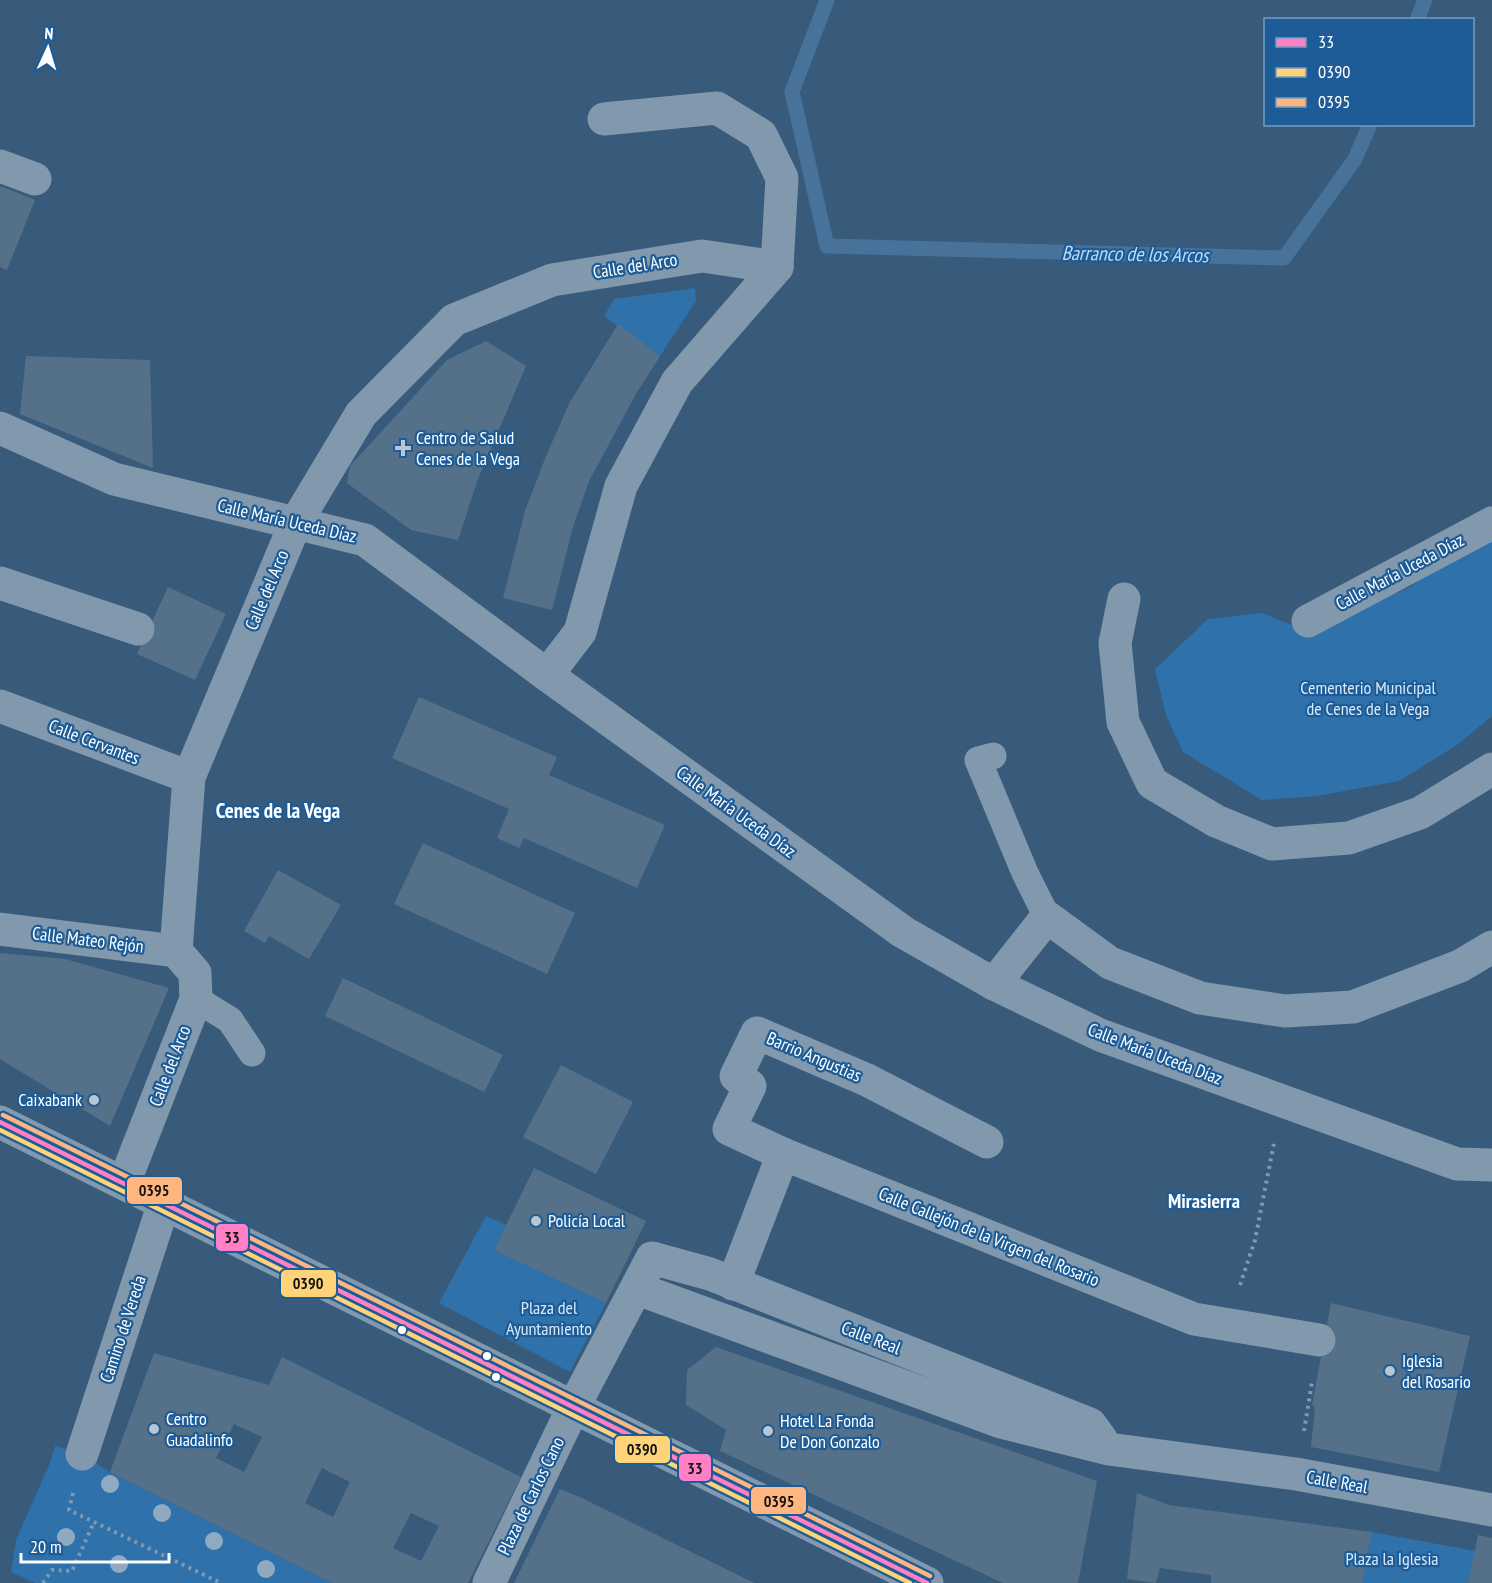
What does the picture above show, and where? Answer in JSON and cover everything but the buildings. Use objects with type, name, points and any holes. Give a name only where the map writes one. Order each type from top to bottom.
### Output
[{"type":"street","points":[[547,675],[580,632],[621,486],[678,382],[777,267],[782,178],[761,135],[717,108],[604,119]]},
{"type":"street","points":[[0,166],[35,179]]},
{"type":"street","name":"Calle del Arco","points":[[124,1183],[196,999],[195,973],[176,951],[189,777],[295,524],[361,414],[454,320],[552,280],[702,256],[777,267]]},
{"type":"street","name":"Calle María Uceda Díaz","points":[[0,428],[114,479],[365,540],[547,675],[903,932],[994,984],[1100,1035],[1457,1164],[1492,1165]]},
{"type":"street","name":"Calle María Uceda Díaz","points":[[1308,621],[1492,523]]},
{"type":"street","points":[[0,583],[138,629]]},
{"type":"street","points":[[1124,599],[1115,644],[1124,722],[1152,783],[1216,821],[1272,844],[1348,838],[1420,813],[1492,769]]},
{"type":"street","name":"Calle Cervantes","points":[[0,706],[189,777]]},
{"type":"street","points":[[994,984],[1047,917],[1110,963],[1200,998],[1285,1011],[1353,1007],[1460,966],[1492,947]]},
{"type":"street","name":"Calle Mateo Rejón","points":[[0,929],[176,951]]},
{"type":"street","name":"Barrio Angustias","points":[[783,1155],[729,1129],[750,1086],[736,1076],[757,1033],[867,1080],[987,1142]]},
{"type":"street","points":[[0,1122],[927,1583]]},
{"type":"street","points":[[733,1284],[783,1155]]},
{"type":"street","name":"Calle Callejón de la Virgen del Rosario","points":[[783,1155],[1194,1319],[1319,1340]]},
{"type":"street","name":"Camino de Vereda","points":[[82,1455],[164,1203]]},
{"type":"street","name":"Calle Real","points":[[573,1408],[638,1289],[652,1258],[710,1275],[1090,1424],[1109,1449]]},
{"type":"street","name":"Calle Real","points":[[638,1289],[1001,1422],[1109,1449],[1296,1474],[1492,1510]]},
{"type":"street","name":"Plaza de Carlos Cano","points":[[489,1583],[573,1408]]},
{"type":"lane","points":[[993,756],[978,760],[1025,873],[1047,917]]},
{"type":"lane","points":[[196,999],[230,1020],[252,1053]]},
{"type":"path","points":[[1255,1240],[1283,1101]]},
{"type":"path","points":[[1296,1474],[1319,1340]]},
{"type":"path","points":[[82,1455],[69,1510],[220,1583]]},
{"type":"path","points":[[43,1583],[52,1570],[72,1571],[94,1522]]},
{"type":"green space","points":[[695,288],[696,301],[660,356],[604,316],[614,299]]},
{"type":"green space","name":"Cementerio Municipal de Cenes de la Vega","points":[[1492,536],[1492,716],[1457,745],[1399,781],[1317,796],[1262,800],[1183,752],[1166,715],[1155,669],[1208,619],[1262,613],[1305,630],[1406,589]]},
{"type":"green space","name":"Plaza del Ayuntamiento","points":[[486,1216],[506,1225],[495,1250],[606,1303],[570,1372],[439,1303]]},
{"type":"green space","points":[[55,1446],[82,1454],[110,1472],[332,1583],[35,1583],[11,1572],[16,1540],[50,1463]]},
{"type":"green space","name":"Plaza la Iglesia","points":[[1372,1532],[1475,1551],[1468,1583],[1362,1583]]},
{"type":"waterway","name":"Barranco de los Arcos","points":[[827,0],[792,92],[827,246],[1284,258],[1355,159],[1369,126]]},
{"type":"waterway","name":"Barranco de los Arcos","points":[[1418,18],[1425,0]]},
{"type":"transit line","name":"0395","points":[[3,1115],[930,1576]]},
{"type":"transit line","name":"33","points":[[0,1122],[927,1583]]},
{"type":"transit line","name":"0390","points":[[0,1130],[910,1583]]},
{"type":"place","name":"Centro de Salud Cenes de la Vega","points":[[403,448]]},
{"type":"place","name":"Caixabank","points":[[94,1100]]},
{"type":"place","name":"Policía Local","points":[[536,1221]]},
{"type":"place","name":"Iglesia del Rosario","points":[[1390,1371]]},
{"type":"place","name":"Centro Guadalinfo","points":[[154,1429]]},
{"type":"place","name":"Hotel La Fonda De Don Gonzalo","points":[[768,1431]]},
{"type":"district","name":"Cenes de la Vega","points":[[278,811]]},
{"type":"district","name":"Mirasierra","points":[[1204,1201]]}]
